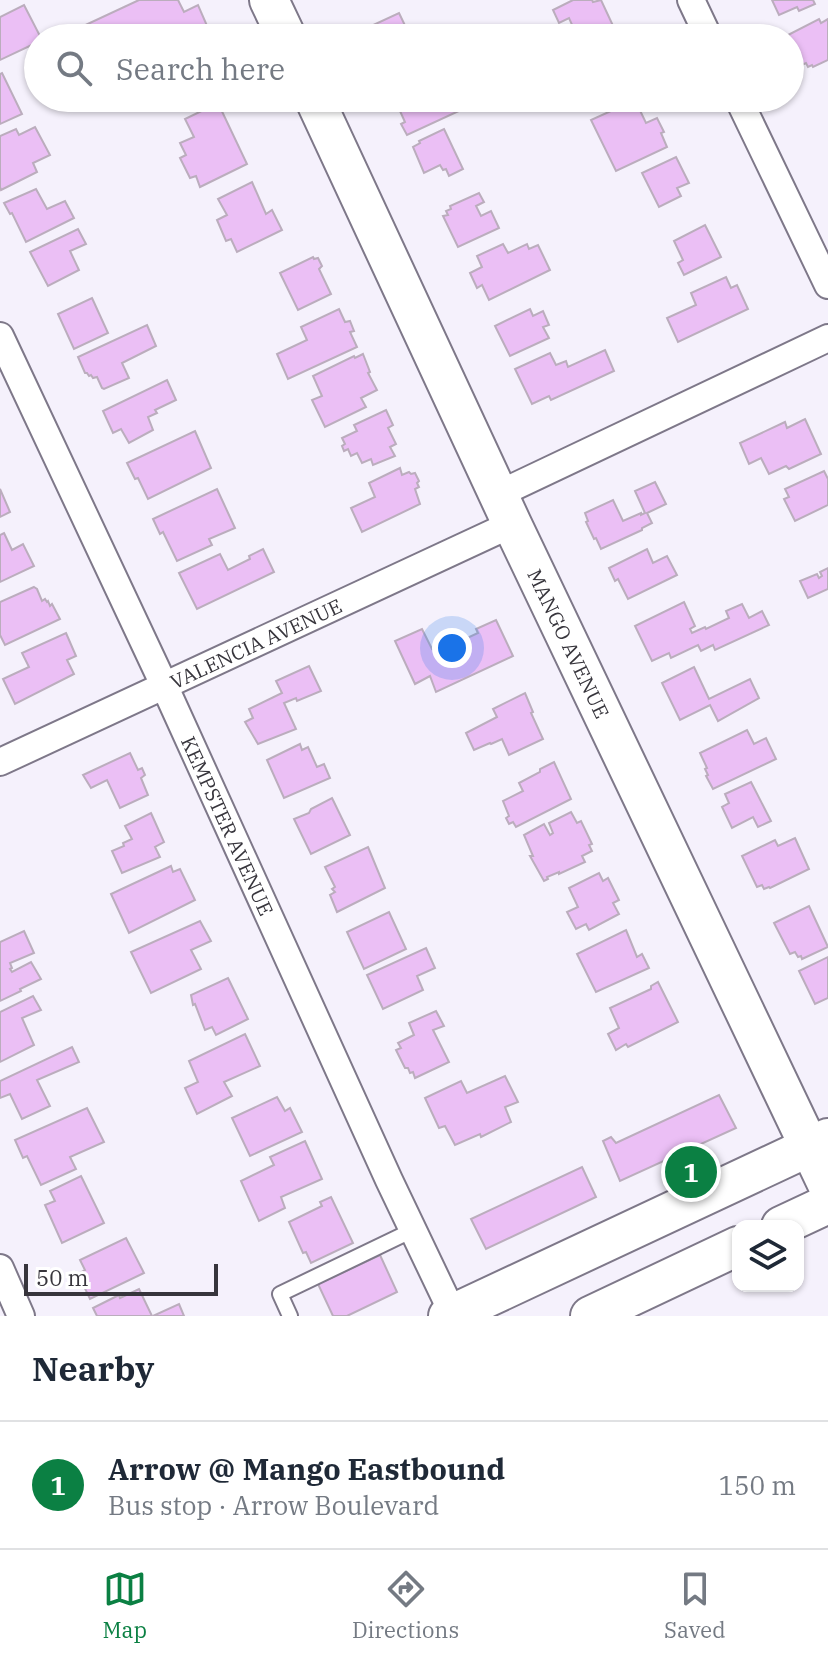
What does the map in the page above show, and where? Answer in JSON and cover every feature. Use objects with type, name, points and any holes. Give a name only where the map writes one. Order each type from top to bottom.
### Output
[{"type":"street","points":[[269,0],[280,24]]},
{"type":"street","points":[[691,0],[702,24]]},
{"type":"street","name":"MANGO AVENUE","points":[[321,112],[505,509],[819,1143],[828,1186]]},
{"type":"street","points":[[745,112],[828,285]]},
{"type":"street","name":"KEMPSTER AVENUE","points":[[0,336],[164,685],[451,1315]]},
{"type":"street","name":"VALENCIA AVENUE","points":[[0,762],[164,685],[828,338]]},
{"type":"street","points":[[451,1315],[819,1143]]},
{"type":"street","points":[[794,1220],[828,1204]]},
{"type":"street","points":[[590,1316],[732,1249]]},
{"type":"street","points":[[0,1268],[21,1316]]},
{"type":"lane","points":[[290,1316],[280,1294],[413,1230]]},
{"type":"building","points":[[139,0],[178,0],[184,12],[198,5],[206,24],[88,24]]},
{"type":"building","points":[[573,0],[601,0],[612,24],[572,24],[569,18],[559,23],[553,10]]},
{"type":"building","points":[[772,0],[813,0],[815,4],[779,15]]},
{"type":"building","points":[[24,5],[34,24],[24,24],[24,49],[0,60],[0,17]]},
{"type":"building","points":[[399,13],[404,24],[375,24]]},
{"type":"building","points":[[819,19],[821,23],[828,19],[828,60],[813,67],[804,64],[804,27]]},
{"type":"building","points":[[0,74],[22,114],[0,124]]},
{"type":"building","points":[[199,112],[222,112],[247,164],[200,187],[196,176],[190,178],[180,158],[186,155],[180,143],[194,137],[185,119]]},
{"type":"building","points":[[400,112],[457,112],[407,135],[401,124],[405,122]]},
{"type":"building","points":[[609,112],[641,112],[646,123],[657,118],[667,147],[616,171],[591,120]]},
{"type":"building","points":[[35,127],[50,155],[33,163],[37,172],[1,190],[0,136],[16,129],[19,135]]},
{"type":"building","points":[[444,129],[463,169],[449,176],[440,165],[424,173],[413,147]]},
{"type":"building","points":[[676,157],[689,183],[677,188],[681,196],[659,207],[642,173]]},
{"type":"building","points":[[252,182],[266,214],[272,210],[282,230],[237,252],[231,239],[226,241],[217,220],[227,215],[218,199]]},
{"type":"building","points":[[36,189],[47,209],[65,201],[74,218],[26,242],[4,203]]},
{"type":"building","points":[[479,193],[484,202],[476,206],[481,216],[491,211],[499,228],[458,247],[443,216],[448,215],[446,211],[451,209],[450,206]]},
{"type":"building","points":[[705,225],[721,257],[684,275],[678,263],[683,260],[674,241]]},
{"type":"building","points":[[78,229],[86,244],[70,251],[79,270],[48,286],[30,252]]},
{"type":"building","points":[[503,244],[508,253],[527,244],[529,249],[538,245],[550,270],[489,300],[482,285],[477,288],[470,273],[482,267],[477,256]]},
{"type":"building","points":[[313,257],[318,258],[322,266],[319,269],[331,294],[298,310],[280,273]]},
{"type":"building","points":[[726,277],[731,288],[737,285],[748,309],[678,342],[667,318],[696,305],[691,293]]},
{"type":"building","points":[[92,298],[108,333],[74,349],[58,314]]},
{"type":"building","points":[[339,309],[345,322],[350,321],[354,331],[350,332],[357,347],[288,379],[277,354],[307,340],[301,327]]},
{"type":"building","points":[[530,309],[533,316],[543,311],[549,325],[543,327],[549,338],[510,356],[495,326]]},
{"type":"building","points":[[147,325],[156,346],[122,363],[129,378],[104,389],[97,377],[85,373],[78,357]]},
{"type":"building","points":[[605,350],[614,371],[551,400],[549,396],[532,404],[515,369],[550,353],[556,365],[566,361],[568,367]]},
{"type":"building","points":[[363,354],[377,390],[361,398],[366,407],[325,427],[312,400],[322,396],[313,376]]},
{"type":"building","points":[[167,380],[176,400],[148,417],[153,430],[129,443],[121,429],[113,433],[103,411]]},
{"type":"building","points":[[386,410],[393,425],[388,428],[396,444],[390,447],[395,456],[373,465],[371,459],[362,463],[357,453],[351,456],[348,449],[344,451],[342,438],[357,431],[354,425]]},
{"type":"building","points":[[805,419],[821,454],[789,469],[786,466],[769,474],[761,458],[749,464],[740,443],[785,422],[787,428]]},
{"type":"building","points":[[195,431],[211,468],[148,499],[127,463]]},
{"type":"building","points":[[400,468],[402,475],[415,473],[419,481],[419,487],[415,489],[420,504],[362,532],[351,508],[375,497],[369,483]]},
{"type":"building","points":[[824,471],[828,479],[828,505],[795,521],[784,499],[789,497],[785,489]]},
{"type":"building","points":[[655,482],[666,504],[647,513],[652,523],[601,549],[586,522],[585,513],[613,500],[623,521],[641,515],[645,513],[635,491]]},
{"type":"building","points":[[0,489],[10,512],[0,517]]},
{"type":"building","points":[[217,489],[235,528],[209,539],[212,545],[177,561],[153,519]]},
{"type":"building","points":[[4,533],[12,550],[23,544],[34,566],[0,582],[0,535]]},
{"type":"building","points":[[263,549],[274,572],[197,609],[179,573],[220,554],[228,570]]},
{"type":"building","points":[[647,549],[653,563],[667,556],[677,575],[628,599],[609,568]]},
{"type":"building","points":[[828,568],[828,589],[808,598],[800,581],[817,574],[819,578],[822,576],[820,572]]},
{"type":"building","points":[[34,587],[42,601],[45,599],[50,606],[52,604],[60,619],[5,645],[0,635],[0,602]]},
{"type":"building","points":[[684,602],[695,626],[690,629],[692,633],[729,618],[726,611],[742,604],[749,618],[762,611],[769,625],[715,650],[713,645],[701,651],[698,645],[671,658],[669,653],[652,661],[635,626]]},
{"type":"building","points":[[496,620],[513,656],[436,692],[430,676],[415,684],[395,641],[422,629],[432,649],[448,643],[450,646],[478,633],[476,629]]},
{"type":"building","points":[[66,633],[76,656],[67,660],[74,674],[15,704],[3,679],[29,667],[22,653]]},
{"type":"building","points":[[309,666],[321,691],[284,703],[296,729],[258,744],[245,722],[253,718],[249,709],[282,693],[276,681]]},
{"type":"building","points":[[694,667],[709,699],[750,679],[759,698],[718,721],[710,705],[680,720],[662,683]]},
{"type":"building","points":[[525,693],[543,739],[509,755],[502,739],[474,750],[466,733],[497,717],[493,709]]},
{"type":"building","points":[[747,730],[754,744],[766,738],[776,759],[713,789],[700,753]]},
{"type":"building","points":[[300,744],[302,750],[308,747],[317,767],[324,764],[330,778],[284,798],[267,760]]},
{"type":"building","points":[[130,753],[138,770],[142,768],[145,775],[141,778],[148,795],[120,808],[107,780],[91,788],[83,775]]},
{"type":"building","points":[[554,762],[571,799],[516,827],[513,822],[509,824],[503,801],[523,791],[519,783]]},
{"type":"building","points":[[751,782],[771,821],[758,827],[753,817],[732,828],[722,807],[729,803],[725,794]]},
{"type":"building","points":[[332,798],[350,835],[311,854],[294,819]]},
{"type":"building","points":[[571,812],[577,823],[581,821],[592,844],[589,845],[592,851],[582,856],[585,862],[544,881],[530,856],[533,856],[524,835],[544,824],[550,835],[553,833],[549,823]]},
{"type":"building","points":[[151,813],[164,842],[155,847],[160,857],[122,873],[112,851],[132,839],[125,826]]},
{"type":"building","points":[[795,838],[809,869],[770,888],[757,887],[742,856],[775,840],[778,846]]},
{"type":"building","points":[[368,847],[385,888],[337,912],[330,895],[335,892],[332,889],[335,887],[325,867]]},
{"type":"building","points":[[171,866],[173,872],[180,869],[195,900],[129,933],[111,894]]},
{"type":"building","points":[[599,873],[603,881],[608,878],[619,900],[613,903],[619,914],[589,930],[586,924],[576,929],[567,912],[578,907],[569,888]]},
{"type":"building","points":[[809,906],[828,947],[802,959],[795,952],[790,954],[774,923]]},
{"type":"building","points":[[389,912],[406,949],[364,969],[347,932]]},
{"type":"building","points":[[200,921],[211,941],[191,950],[201,969],[151,993],[131,952]]},
{"type":"building","points":[[626,930],[637,957],[642,954],[649,968],[596,992],[577,954]]},
{"type":"building","points":[[24,931],[34,953],[10,963],[10,969],[12,972],[31,962],[41,979],[0,1001],[0,942]]},
{"type":"building","points":[[426,948],[435,968],[417,976],[423,990],[383,1009],[367,975]]},
{"type":"building","points":[[828,957],[828,998],[815,1004],[799,971]]},
{"type":"building","points":[[228,978],[248,1019],[216,1035],[212,1027],[205,1030],[191,995]]},
{"type":"building","points":[[658,982],[678,1022],[616,1050],[608,1034],[619,1028],[610,1008],[651,989]]},
{"type":"building","points":[[33,996],[41,1010],[22,1018],[34,1045],[0,1062],[0,1012]]},
{"type":"building","points":[[436,1011],[444,1026],[433,1030],[449,1062],[415,1078],[413,1072],[405,1068],[396,1050],[401,1048],[398,1043],[414,1035],[409,1023]]},
{"type":"building","points":[[245,1034],[260,1066],[224,1082],[232,1096],[197,1114],[185,1088],[198,1082],[189,1061]]},
{"type":"building","points":[[72,1047],[79,1062],[37,1080],[50,1106],[22,1119],[10,1094],[0,1098],[0,1081]]},
{"type":"building","points":[[505,1076],[518,1102],[505,1107],[511,1122],[481,1137],[480,1134],[455,1145],[445,1126],[439,1128],[425,1098],[461,1081],[467,1093]]},
{"type":"building","points":[[719,1095],[736,1128],[620,1181],[603,1141],[611,1137],[616,1143]]},
{"type":"building","points":[[277,1097],[285,1111],[290,1108],[302,1132],[250,1156],[232,1118]]},
{"type":"building","points":[[87,1108],[104,1142],[70,1157],[76,1169],[41,1185],[15,1140]]},
{"type":"building","points":[[305,1141],[322,1179],[281,1197],[285,1208],[259,1221],[241,1181],[274,1165],[270,1157]]},
{"type":"building","points":[[582,1167],[596,1197],[486,1249],[471,1219]]},
{"type":"building","points":[[81,1176],[104,1223],[62,1243],[45,1205],[55,1201],[50,1191]]},
{"type":"building","points":[[331,1197],[353,1243],[311,1263],[289,1222],[322,1206],[320,1202]]},
{"type":"building","points":[[126,1238],[144,1273],[90,1299],[78,1274],[85,1270],[80,1260]]},
{"type":"building","points":[[380,1255],[397,1292],[347,1316],[333,1316],[318,1284]]},
{"type":"building","points":[[139,1289],[152,1316],[97,1316],[93,1308]]},
{"type":"building","points":[[179,1304],[184,1316],[153,1316]]},
{"type":"place","name":"Arrow @ Mango Eastbound","points":[[691,1172]]}]
